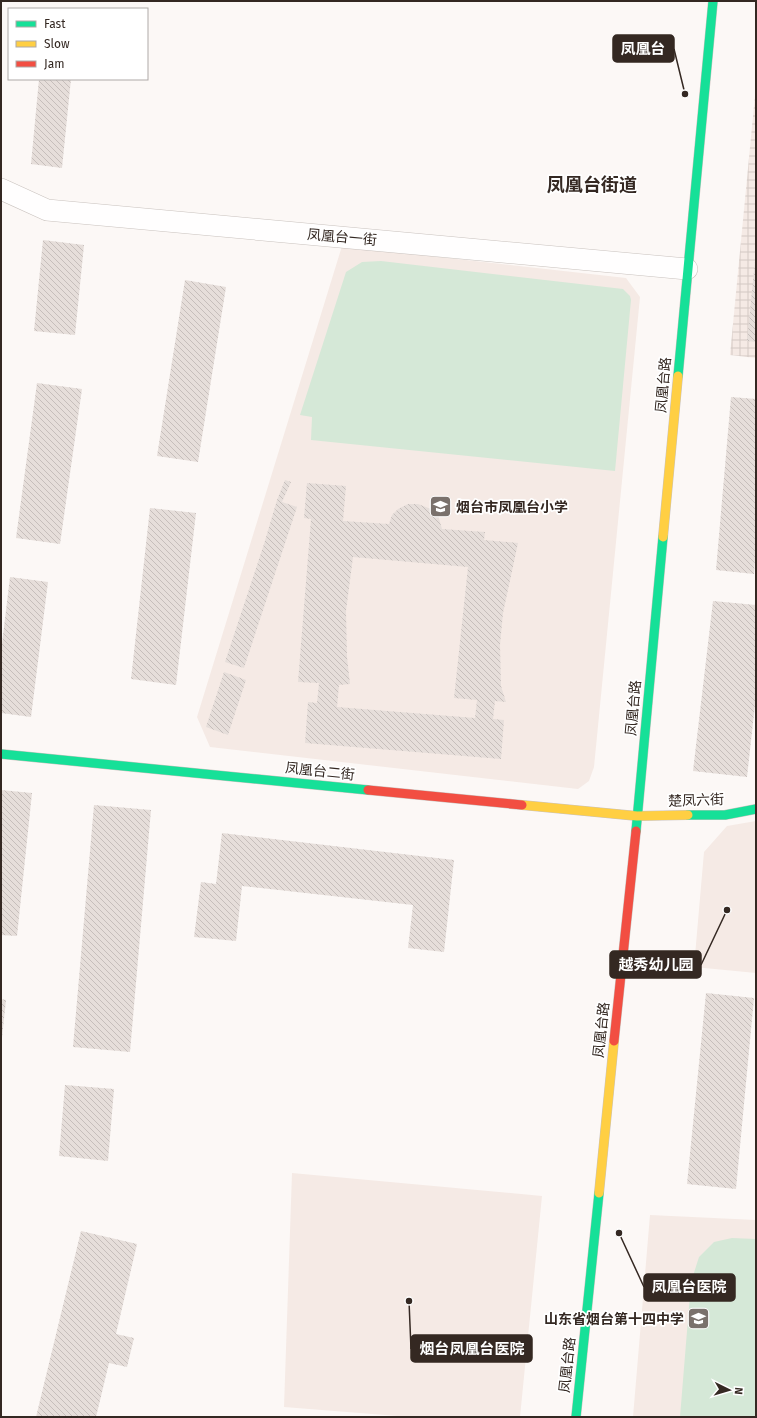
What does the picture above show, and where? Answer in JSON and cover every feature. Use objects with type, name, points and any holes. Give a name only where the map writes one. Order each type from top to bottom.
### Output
[{"type":"street","name":"凤凰台路","points":[[576,1417],[637,816],[713,1]]},
{"type":"street","name":"凤凰台一街","points":[[1,190],[47,210],[688,269]]},
{"type":"street","name":"凤凰台二街","points":[[1,754],[637,816]]},
{"type":"street","name":"楚凤六街","points":[[637,816],[725,815],[756,808]]},
{"type":"shaded area","points":[[756,85],[756,358],[730,355]]},
{"type":"shaded area","name":"烟台市凤凰台小学","points":[[342,246],[626,278],[640,297],[594,767],[589,781],[578,789],[210,747],[197,717]]},
{"type":"shaded area","points":[[756,821],[756,973],[694,967],[704,852],[727,826]]},
{"type":"shaded area","points":[[292,1173],[542,1196],[520,1417],[410,1417],[284,1407]]},
{"type":"shaded area","name":"山东省烟台第十四中学","points":[[650,1215],[756,1220],[756,1417],[633,1417]]},
{"type":"green space","points":[[381,261],[623,289],[630,296],[631,300],[615,471],[311,440],[312,417],[300,415],[346,272],[362,262]]},
{"type":"green space","points":[[732,1238],[756,1239],[756,1417],[680,1417],[691,1282],[699,1257],[714,1242]]},
{"type":"building","points":[[39,80],[71,80],[62,168],[31,164]]},
{"type":"building","points":[[43,240],[84,245],[75,335],[34,331]]},
{"type":"building","points":[[756,261],[756,342],[747,341]]},
{"type":"building","points":[[185,280],[226,287],[198,462],[157,456]]},
{"type":"building","points":[[37,383],[82,389],[60,544],[16,538]]},
{"type":"building","points":[[731,397],[756,399],[756,546],[754,574],[716,570]]},
{"type":"building","points":[[285,480],[291,482],[282,502],[297,507],[244,668],[225,662],[277,500]]},
{"type":"building","points":[[307,483],[346,486],[343,521],[389,524],[392,515],[398,509],[408,504],[418,504],[431,509],[438,515],[442,529],[485,532],[484,540],[518,543],[503,613],[500,645],[501,686],[506,702],[495,701],[493,719],[504,720],[501,759],[305,743],[308,702],[317,703],[319,683],[298,682],[311,519],[304,518]],"holes":[[[353,557],[468,567],[454,698],[477,700],[475,718],[337,707],[339,685],[350,684],[347,657],[346,611]]]},
{"type":"building","points":[[150,508],[196,513],[176,685],[131,679]]},
{"type":"building","points":[[10,577],[48,582],[31,717],[1,713],[1,652]]},
{"type":"building","points":[[713,601],[756,605],[756,696],[747,777],[693,771]]},
{"type":"building","points":[[224,672],[246,680],[228,735],[206,727]]},
{"type":"building","points":[[1,790],[32,793],[17,936],[1,935]]},
{"type":"building","points":[[94,805],[151,810],[130,1052],[73,1047]]},
{"type":"building","points":[[222,833],[454,860],[444,952],[408,948],[413,905],[242,886],[236,941],[194,937],[201,882],[216,884]]},
{"type":"building","points":[[706,993],[754,998],[736,1189],[687,1184]]},
{"type":"building","points":[[1,999],[6,1000],[2,1038],[1,1038]]},
{"type":"building","points":[[65,1085],[114,1089],[108,1161],[59,1156]]},
{"type":"building","points":[[81,1231],[137,1244],[116,1334],[134,1338],[127,1367],[109,1363],[96,1417],[36,1417]]},
{"type":"traffic: fast","points":[[678,376],[713,1]]},
{"type":"traffic: fast","points":[[636,831],[663,537]]},
{"type":"traffic: fast","points":[[1,754],[368,790]]},
{"type":"traffic: fast","points":[[688,815],[725,815],[756,809]]},
{"type":"traffic: fast","points":[[576,1417],[599,1193]]},
{"type":"traffic: slow","points":[[663,537],[678,376]]},
{"type":"traffic: slow","points":[[522,805],[637,816],[688,815]]},
{"type":"traffic: slow","points":[[599,1193],[614,1041]]},
{"type":"traffic: jam","points":[[368,790],[522,805]]},
{"type":"traffic: jam","points":[[614,1041],[636,831]]},
{"type":"place","name":"凤凰台","points":[[685,94]]},
{"type":"place","name":"烟台市凤凰台小学","points":[[440,507]]},
{"type":"place","name":"越秀幼儿园","points":[[727,910]]},
{"type":"place","name":"凤凰台医院","points":[[619,1233]]},
{"type":"place","name":"烟台凤凰台医院","points":[[409,1301]]},
{"type":"place","name":"山东省烟台第十四中学","points":[[699,1319]]},
{"type":"district","name":"凤凰台街道","points":[[592,185]]}]
